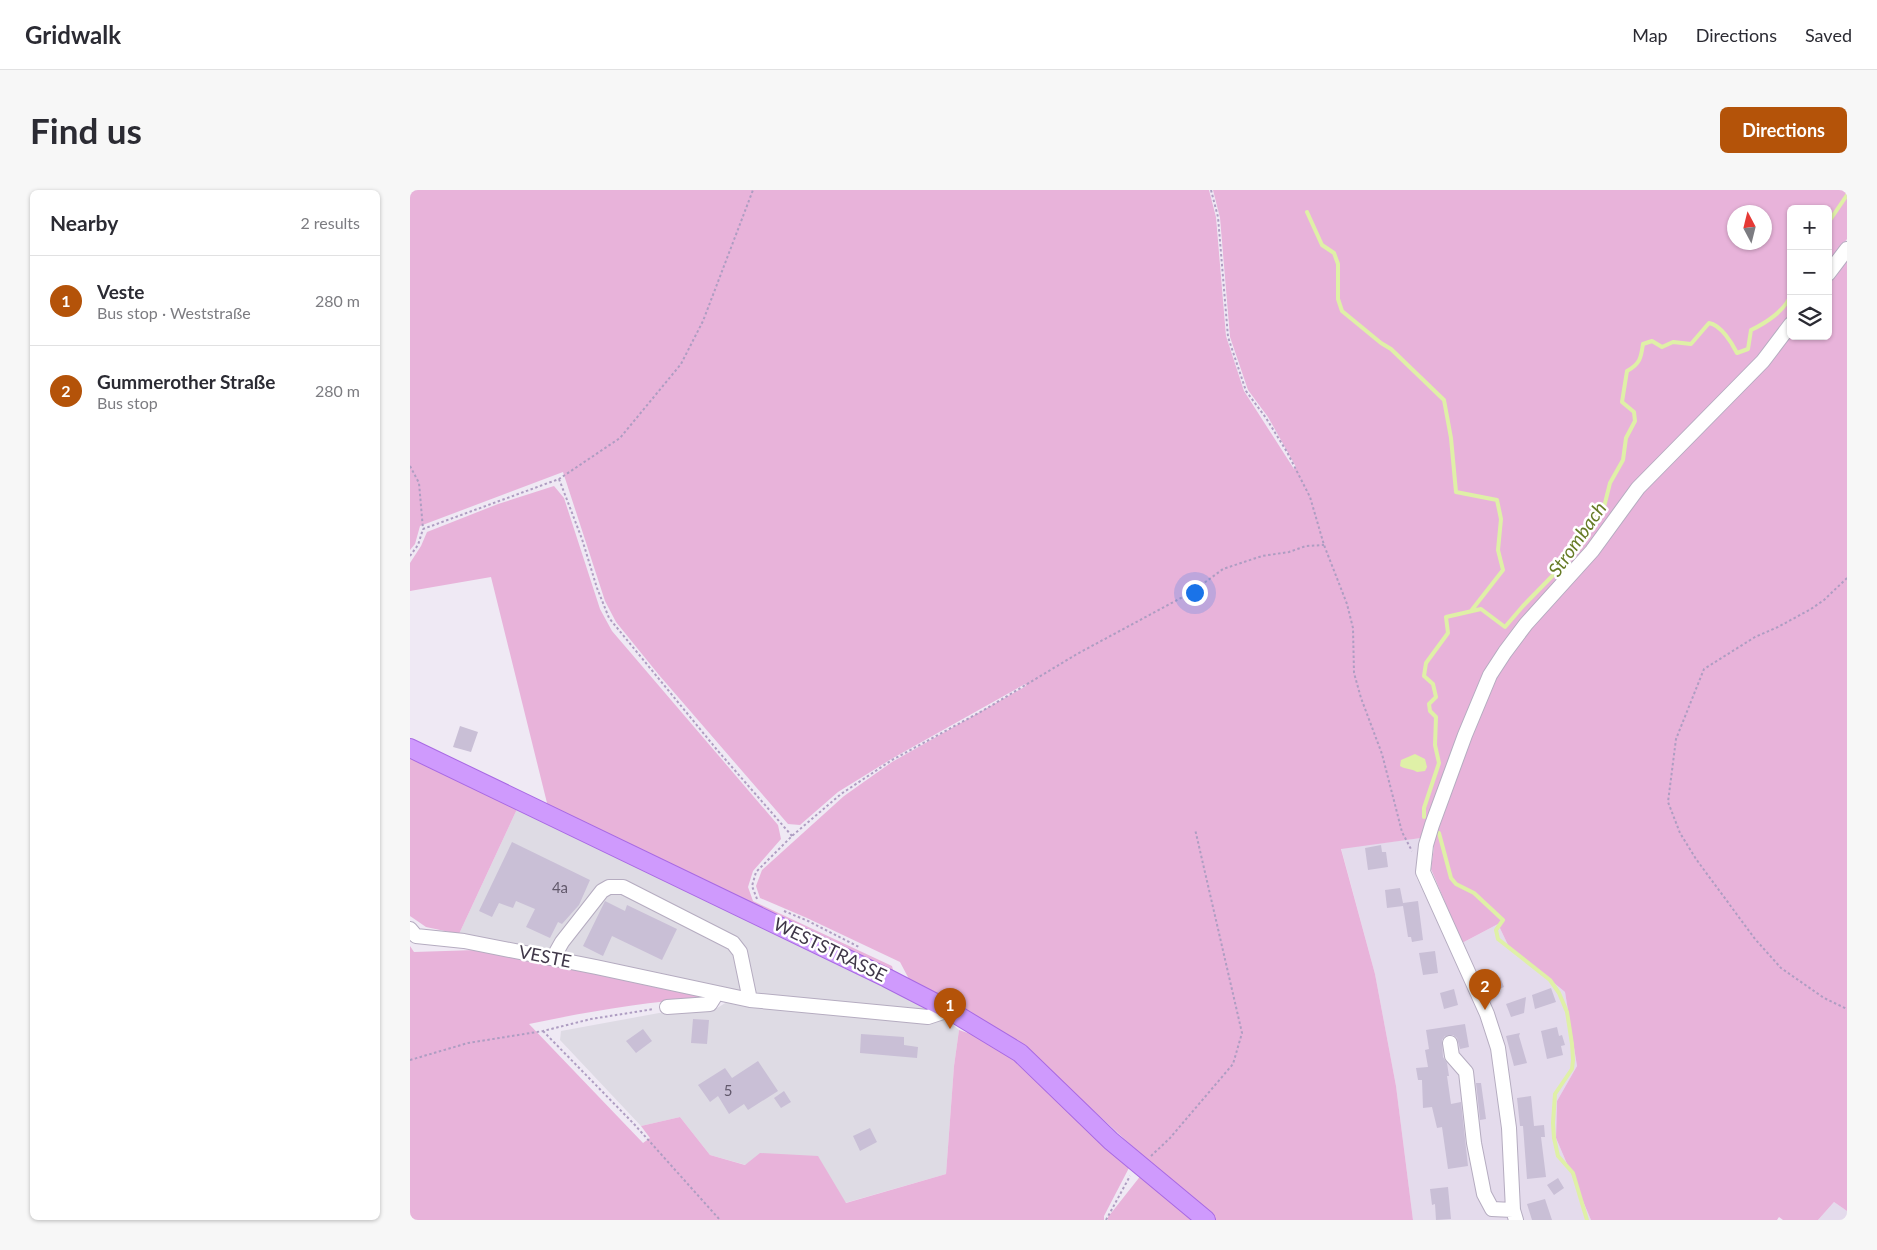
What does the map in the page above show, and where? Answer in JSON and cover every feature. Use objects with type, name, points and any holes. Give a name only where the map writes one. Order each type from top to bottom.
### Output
[{"type":"main road","name":"WESTSTRASSE","points":[[410,748],[870,969],[949,1010],[1020,1053],[1111,1141],[1206,1220]]},
{"type":"street","points":[[1832,269],[1847,248]]},
{"type":"street","points":[[1450,1043],[1452,1056],[1466,1072],[1474,1143],[1484,1194],[1493,1214],[1514,1215],[1509,1128],[1498,1048],[1480,999],[1423,872],[1426,845],[1465,735],[1490,675],[1526,624],[1592,551],[1638,488],[1762,361],[1787,329]]},
{"type":"street","points":[[553,958],[562,942],[602,891],[609,887],[623,887],[734,943],[740,952],[750,1000]]},
{"type":"street","name":"VESTE","points":[[410,929],[416,936],[464,941],[553,958],[750,1000],[928,1017],[949,1010]]},
{"type":"street","points":[[666,1007],[710,1004],[717,993]]},
{"type":"path","points":[[423,529],[559,479],[620,438],[681,364],[703,321],[754,190]]},
{"type":"path","points":[[1211,190],[1218,218],[1228,336],[1246,391],[1266,418],[1287,452],[1310,497],[1324,545],[1347,604],[1353,628],[1354,673],[1360,698],[1382,754],[1402,832],[1423,872]]},
{"type":"path","points":[[410,466],[419,483],[423,529],[418,545],[410,556]]},
{"type":"path","points":[[559,479],[609,618],[718,751],[792,836]]},
{"type":"path","points":[[757,900],[752,886],[756,872],[792,836],[841,794],[892,760],[984,710],[1077,654],[1192,592],[1223,570],[1262,556],[1289,552],[1306,546],[1324,545]]},
{"type":"path","points":[[1847,578],[1824,600],[1811,609],[1756,637],[1704,669],[1676,739],[1668,802],[1680,833],[1696,860],[1755,939],[1781,968],[1824,998],[1847,1009]]},
{"type":"path","points":[[1106,1220],[1123,1186],[1139,1163],[1170,1138],[1233,1064],[1242,1033],[1195,829]]},
{"type":"path","points":[[783,910],[866,950]]},
{"type":"path","points":[[410,1060],[468,1042],[543,1031],[591,1019],[666,1007]]},
{"type":"path","points":[[543,1031],[634,1124],[720,1220]]},
{"type":"shaded area","points":[[410,190],[1209,190],[1216,217],[1226,336],[1244,391],[1294,469],[1296,467],[1268,417],[1248,390],[1230,337],[1220,218],[1213,190],[1847,190],[1847,239],[1832,259],[1832,205],[1787,205],[1787,319],[1775,335],[1787,334],[1787,340],[1832,340],[1832,279],[1847,259],[1847,1211],[1834,1202],[1818,1220],[1783,1220],[1779,1217],[1777,1220],[1591,1220],[1556,1138],[1557,1101],[1577,1066],[1565,992],[1508,945],[1498,924],[1462,943],[1431,869],[1434,847],[1421,838],[1341,849],[1375,974],[1396,1086],[1413,1220],[1213,1220],[1025,1048],[910,981],[900,962],[760,898],[756,886],[762,870],[844,796],[892,762],[1026,686],[1025,684],[893,758],[838,792],[800,825],[788,824],[659,675],[616,622],[605,601],[563,472],[420,526],[415,544],[410,550]]},
{"type":"shaded area","points":[[554,486],[564,498],[600,609],[612,631],[778,825],[781,839],[753,871],[748,887],[753,901],[892,966],[894,974],[548,807],[491,577],[410,591],[410,563],[427,532],[498,504]]},
{"type":"shaded area","points":[[1415,754],[1425,759],[1427,767],[1425,771],[1417,772],[1400,766],[1401,760]]},
{"type":"shaded area","points":[[410,757],[518,807],[459,934],[426,927],[410,916]]},
{"type":"shaded area","points":[[518,807],[923,1000],[959,1030],[954,1066],[946,1174],[845,1203],[746,1165],[710,1155],[680,1117],[641,1126],[560,1040],[561,1031],[659,1013],[717,1008],[732,999],[732,989],[459,934]]},
{"type":"shaded area","points":[[1421,838],[1416,877],[1451,949],[1498,924],[1508,945],[1565,992],[1577,1066],[1557,1101],[1556,1138],[1591,1220],[1413,1220],[1396,1086],[1375,974],[1341,848]]},
{"type":"shaded area","points":[[410,946],[414,952],[476,950],[683,990],[703,998],[615,1008],[529,1024],[643,1143],[650,1138],[641,1126],[680,1117],[710,1155],[745,1165],[760,1153],[818,1156],[846,1203],[946,1174],[954,1066],[959,1030],[985,1039],[1016,1058],[1131,1164],[1104,1216],[1104,1220],[410,1220]]},
{"type":"shaded area","points":[[1142,1174],[1199,1220],[1108,1220],[1108,1217]]},
{"type":"shaded area","points":[[1834,1202],[1847,1211],[1847,1220],[1818,1220]]},
{"type":"building","points":[[460,726],[478,732],[471,752],[453,747]]},
{"type":"building","points":[[512,842],[590,880],[579,905],[562,924],[558,922],[550,938],[526,927],[535,909],[516,901],[513,908],[499,903],[492,917],[479,911]]},
{"type":"building","points":[[1381,845],[1382,852],[1386,852],[1388,867],[1368,870],[1365,848]]},
{"type":"building","points":[[1400,888],[1403,903],[1418,901],[1423,940],[1412,942],[1411,937],[1408,937],[1403,906],[1387,908],[1385,890]]},
{"type":"building","points":[[605,901],[625,911],[627,905],[677,929],[662,960],[612,936],[603,956],[583,946]]},
{"type":"building","points":[[1435,951],[1438,973],[1423,975],[1419,953]]},
{"type":"building","points":[[1500,977],[1504,987],[1494,991],[1490,981]]},
{"type":"building","points":[[1551,988],[1556,1002],[1535,1009],[1532,995]]},
{"type":"building","points":[[1454,989],[1458,1005],[1444,1009],[1440,993]]},
{"type":"building","points":[[1526,997],[1524,1013],[1511,1017],[1506,1004]]},
{"type":"building","points":[[693,1019],[709,1020],[707,1044],[691,1043]]},
{"type":"building","points":[[1465,1024],[1469,1047],[1460,1049],[1457,1038],[1453,1035],[1445,1036],[1442,1040],[1443,1057],[1447,1063],[1449,1076],[1447,1076],[1451,1104],[1461,1102],[1468,1166],[1448,1169],[1442,1127],[1437,1128],[1432,1107],[1423,1108],[1422,1080],[1418,1080],[1416,1068],[1428,1067],[1425,1050],[1429,1049],[1426,1030]]},
{"type":"building","points":[[1557,1027],[1559,1036],[1562,1035],[1565,1045],[1561,1046],[1563,1055],[1547,1059],[1541,1031]]},
{"type":"building","points":[[643,1029],[652,1041],[636,1053],[626,1041]]},
{"type":"building","points":[[1520,1033],[1519,1036],[1527,1063],[1514,1066],[1506,1036]]},
{"type":"building","points":[[861,1034],[904,1037],[904,1045],[918,1047],[917,1058],[860,1053]]},
{"type":"building","points":[[758,1061],[778,1091],[748,1110],[744,1104],[729,1114],[718,1096],[710,1102],[698,1085],[725,1068],[732,1078]]},
{"type":"building","points":[[1476,1083],[1481,1083],[1486,1119],[1480,1120]]},
{"type":"building","points":[[784,1091],[791,1102],[781,1108],[774,1098]]},
{"type":"building","points":[[1531,1096],[1534,1126],[1544,1125],[1545,1137],[1541,1137],[1546,1177],[1527,1179],[1523,1126],[1520,1126],[1517,1098]]},
{"type":"building","points":[[870,1128],[877,1142],[860,1151],[853,1136]]},
{"type":"building","points":[[1558,1178],[1564,1188],[1554,1195],[1547,1185]]},
{"type":"building","points":[[1448,1187],[1451,1219],[1436,1220],[1435,1204],[1432,1205],[1430,1189]]},
{"type":"building","points":[[1545,1199],[1552,1220],[1532,1220],[1527,1204]]},
{"type":"waterway","name":"Strombach","points":[[1832,217],[1847,195]]},
{"type":"waterway","points":[[1307,212],[1322,245],[1334,253],[1338,264],[1338,299],[1342,311],[1391,349],[1444,400],[1451,438],[1456,492],[1497,500],[1501,519],[1498,550],[1503,570],[1471,611]]},
{"type":"waterway","name":"Strombach","points":[[1424,817],[1424,808],[1439,763],[1435,745],[1436,717],[1430,711],[1429,704],[1436,697],[1433,684],[1424,676],[1426,663],[1448,633],[1446,617],[1481,609],[1505,627],[1562,566],[1604,507],[1610,483],[1623,460],[1626,438],[1635,421],[1634,412],[1622,402],[1627,371],[1635,366],[1639,360],[1643,344],[1652,341],[1662,347],[1673,342],[1691,344],[1709,323],[1722,331],[1737,353],[1748,349],[1751,330],[1763,324],[1780,311],[1790,295]]},
{"type":"waterway","name":"Strombach","points":[[1439,833],[1451,878],[1456,884],[1474,893],[1503,920],[1496,930],[1498,939],[1550,980],[1559,993],[1567,1012],[1573,1060],[1572,1069],[1555,1094],[1554,1138],[1558,1156],[1573,1173],[1587,1220]]},
{"type":"place","name":"Gummerother Straße","points":[[1485,1010]]},
{"type":"place","name":"Veste","points":[[950,1029]]}]
